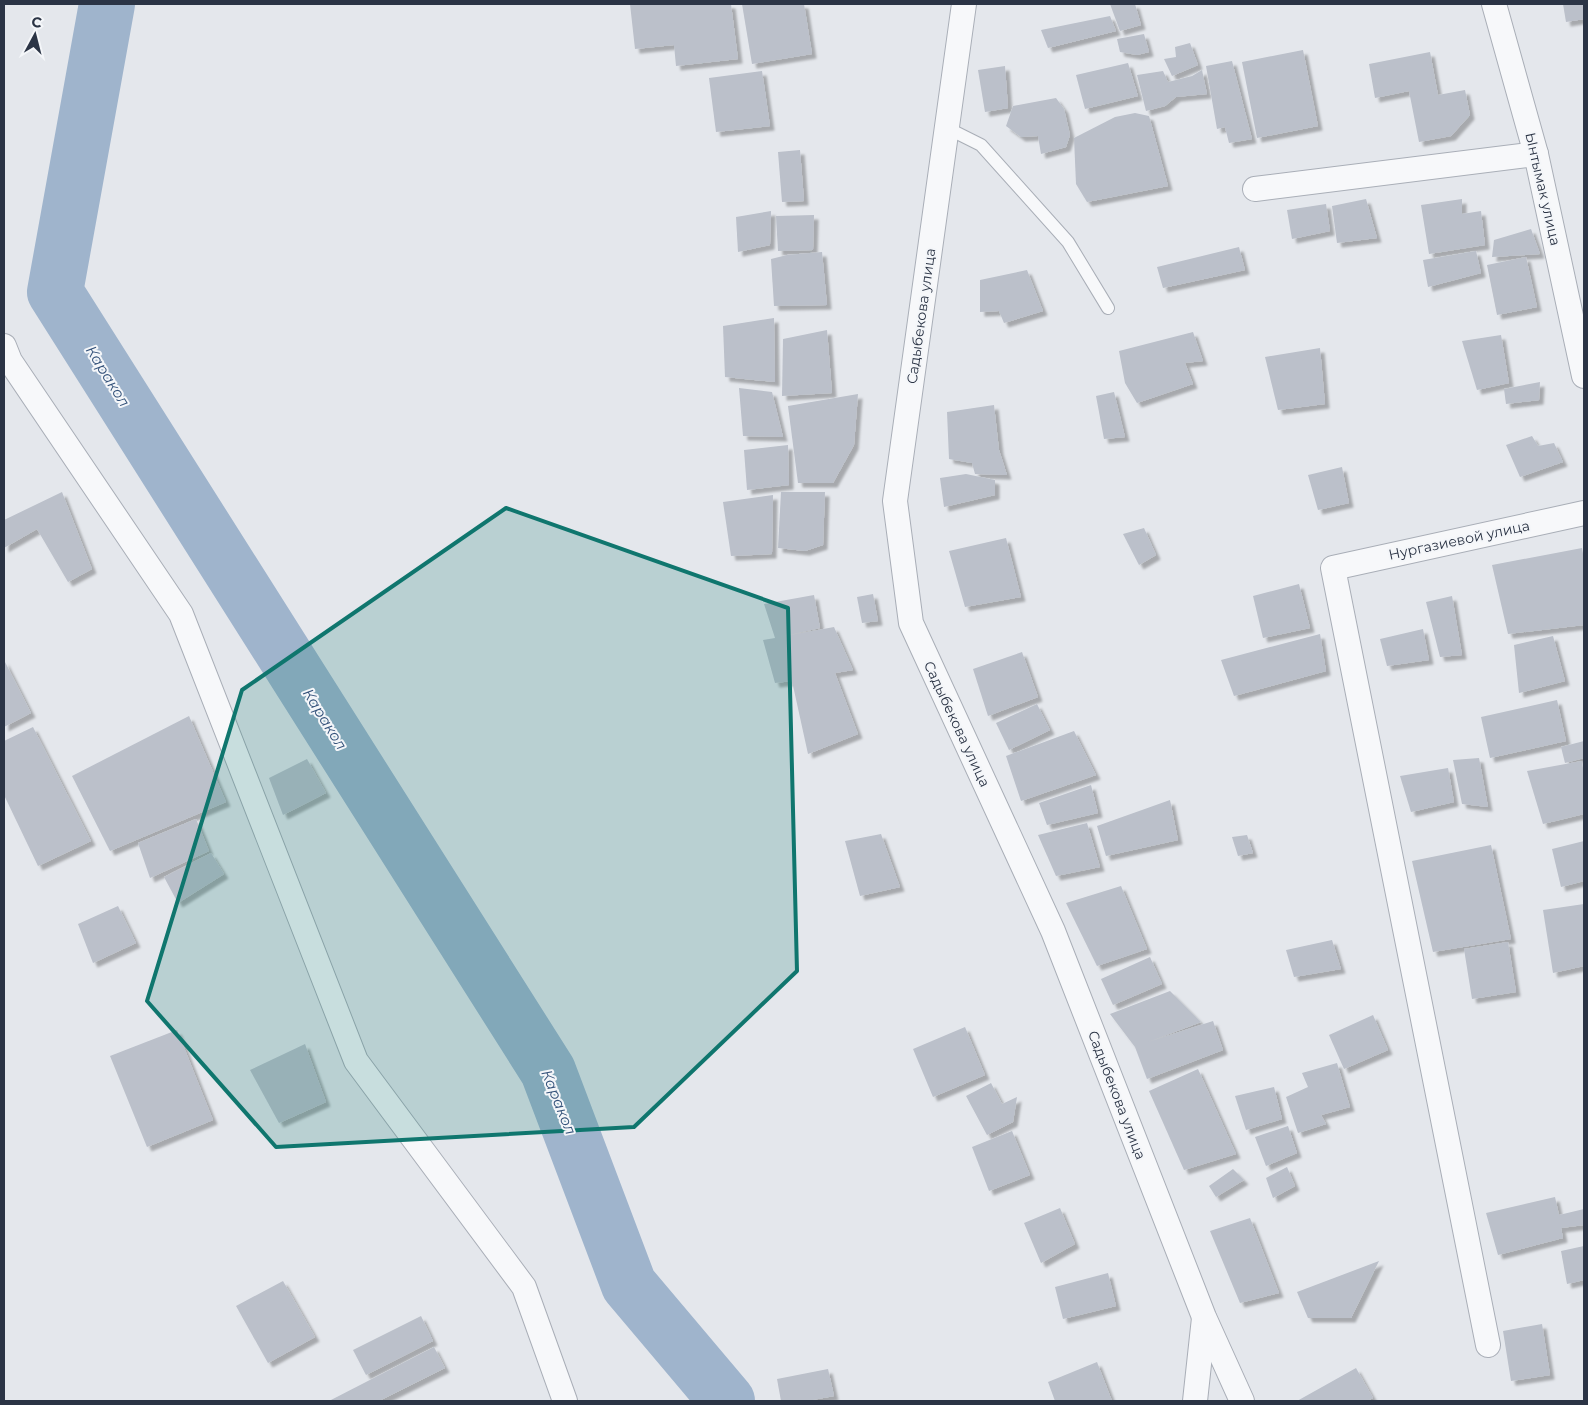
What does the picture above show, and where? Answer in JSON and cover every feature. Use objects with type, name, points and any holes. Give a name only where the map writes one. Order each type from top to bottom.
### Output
[{"type":"street","name":"Садыбекова улица","points":[[964,4],[896,502],[911,623],[1053,931],[1204,1318],[1242,1401]]},
{"type":"street","name":"Ынтымак улица","points":[[1494,4],[1536,154],[1584,376]]},
{"type":"street","points":[[1255,189],[1536,154]]},
{"type":"street","points":[[4,346],[10,361],[181,614],[356,1061],[524,1287],[564,1401]]},
{"type":"street","name":"Нургазиевой улица","points":[[1488,1344],[1333,568],[1584,513]]},
{"type":"street","points":[[1195,1401],[1204,1318]]},
{"type":"lane","points":[[947,128],[981,145],[1037,207],[1068,242],[1108,308]]},
{"type":"highlighted area","points":[[506,508],[788,608],[797,971],[634,1127],[276,1147],[147,1001],[242,690]]},
{"type":"building","points":[[630,4],[731,4],[738,59],[676,66],[674,45],[635,49]]},
{"type":"building","points":[[742,4],[804,4],[812,54],[752,64]]},
{"type":"building","points":[[1110,4],[1135,4],[1141,25],[1120,31]]},
{"type":"building","points":[[1563,4],[1584,4],[1584,19],[1566,22]]},
{"type":"building","points":[[1110,16],[1116,31],[1048,48],[1041,30]]},
{"type":"building","points":[[1144,34],[1149,52],[1137,55],[1120,52],[1117,39]]},
{"type":"building","points":[[1190,43],[1198,65],[1172,76],[1164,59],[1176,57],[1175,47]]},
{"type":"building","points":[[1303,50],[1318,126],[1257,138],[1242,62]]},
{"type":"building","points":[[1430,52],[1438,95],[1465,90],[1470,115],[1451,136],[1419,142],[1409,91],[1375,98],[1369,64]]},
{"type":"building","points":[[1232,61],[1252,139],[1229,143],[1225,127],[1217,129],[1206,66]]},
{"type":"building","points":[[1128,63],[1138,96],[1085,109],[1076,75]]},
{"type":"building","points":[[1005,66],[1008,108],[985,112],[978,70]]},
{"type":"building","points":[[1202,70],[1207,94],[1176,97],[1165,106],[1146,111],[1137,75],[1163,71],[1168,82],[1192,76]]},
{"type":"building","points":[[762,71],[770,126],[716,132],[709,78]]},
{"type":"building","points":[[1056,98],[1064,109],[1070,135],[1066,147],[1041,154],[1038,136],[1021,137],[1006,126],[1013,106]]},
{"type":"building","points":[[1135,113],[1149,116],[1168,186],[1087,202],[1076,184],[1074,138],[1115,117]]},
{"type":"building","points":[[800,150],[804,201],[782,202],[778,152]]},
{"type":"building","points":[[1366,199],[1377,238],[1337,243],[1332,206]]},
{"type":"building","points":[[1462,199],[1462,214],[1481,211],[1485,245],[1429,254],[1421,205]]},
{"type":"building","points":[[1326,204],[1330,231],[1292,239],[1287,210]]},
{"type":"building","points":[[771,211],[770,245],[738,252],[736,217]]},
{"type":"building","points":[[814,215],[813,250],[778,251],[776,216]]},
{"type":"building","points":[[1531,229],[1540,254],[1492,257],[1494,240]]},
{"type":"building","points":[[1239,247],[1245,270],[1163,288],[1157,267]]},
{"type":"building","points":[[1476,251],[1481,273],[1428,287],[1423,260]]},
{"type":"building","points":[[822,252],[827,305],[774,306],[771,259],[787,255]]},
{"type":"building","points":[[1526,257],[1537,307],[1497,315],[1487,265]]},
{"type":"building","points":[[1027,270],[1043,311],[1004,323],[999,311],[980,312],[980,280]]},
{"type":"building","points":[[774,318],[775,382],[725,377],[723,326]]},
{"type":"building","points":[[827,330],[832,393],[782,396],[783,339]]},
{"type":"building","points":[[1193,332],[1203,361],[1185,363],[1193,384],[1137,403],[1125,383],[1119,351]]},
{"type":"building","points":[[1501,335],[1509,383],[1477,390],[1462,341]]},
{"type":"building","points":[[1320,348],[1325,404],[1278,410],[1265,357]]},
{"type":"building","points":[[1540,382],[1539,400],[1506,404],[1504,389]]},
{"type":"building","points":[[739,388],[772,392],[783,437],[743,436]]},
{"type":"building","points":[[1114,392],[1125,437],[1104,439],[1096,396]]},
{"type":"building","points":[[858,394],[854,445],[833,483],[798,483],[788,406]]},
{"type":"building","points":[[994,405],[999,450],[1007,475],[975,474],[972,463],[949,459],[947,412]]},
{"type":"building","points":[[1532,436],[1538,446],[1554,443],[1563,462],[1520,477],[1506,445]]},
{"type":"building","points":[[788,445],[789,485],[747,490],[744,450]]},
{"type":"building","points":[[1342,467],[1349,503],[1318,510],[1308,475]]},
{"type":"building","points":[[966,474],[995,480],[995,495],[944,507],[940,478]]},
{"type":"building","points":[[62,492],[92,569],[68,582],[37,529],[4,548],[4,520]]},
{"type":"building","points":[[781,492],[825,492],[823,545],[805,551],[778,548]]},
{"type":"building","points":[[773,495],[772,554],[731,556],[723,502]]},
{"type":"building","points":[[1144,528],[1156,555],[1139,565],[1123,534]]},
{"type":"building","points":[[1006,538],[1021,597],[965,607],[949,551]]},
{"type":"building","points":[[1582,548],[1584,560],[1584,625],[1508,634],[1492,565]]},
{"type":"building","points":[[1299,584],[1310,628],[1263,638],[1253,596]]},
{"type":"building","points":[[873,594],[878,621],[862,623],[857,597]]},
{"type":"building","points":[[814,595],[820,628],[780,637],[834,627],[853,670],[835,673],[858,734],[808,754],[792,681],[775,683],[763,640],[775,638],[764,604]]},
{"type":"building","points":[[1452,596],[1462,655],[1440,657],[1426,602]]},
{"type":"building","points":[[1423,629],[1429,660],[1387,666],[1380,639]]},
{"type":"building","points":[[1320,634],[1326,671],[1234,696],[1221,660]]},
{"type":"building","points":[[1553,636],[1565,681],[1519,693],[1514,645]]},
{"type":"building","points":[[1022,652],[1038,697],[988,716],[973,669]]},
{"type":"building","points":[[4,660],[31,713],[4,727]]},
{"type":"building","points":[[1557,700],[1566,741],[1490,758],[1481,717]]},
{"type":"building","points":[[1037,704],[1050,730],[1009,750],[996,723]]},
{"type":"building","points":[[189,716],[226,802],[110,851],[72,776]]},
{"type":"building","points":[[33,727],[91,841],[38,866],[4,795],[4,741]]},
{"type":"building","points":[[1074,731],[1096,775],[1021,801],[1006,756]]},
{"type":"building","points":[[1584,741],[1584,758],[1565,763],[1561,747]]},
{"type":"building","points":[[1479,758],[1488,807],[1462,804],[1453,760]]},
{"type":"building","points":[[307,759],[326,793],[283,815],[269,778]]},
{"type":"building","points":[[1582,761],[1584,814],[1543,824],[1527,771]]},
{"type":"building","points":[[1448,768],[1454,802],[1411,812],[1400,776]]},
{"type":"building","points":[[1091,785],[1098,813],[1047,825],[1039,803]]},
{"type":"building","points":[[1170,800],[1178,840],[1106,856],[1097,826]]},
{"type":"building","points":[[196,819],[209,851],[150,878],[138,843]]},
{"type":"building","points":[[1087,823],[1100,867],[1056,876],[1038,835]]},
{"type":"building","points":[[881,834],[900,887],[860,896],[845,841]]},
{"type":"building","points":[[1247,835],[1253,853],[1238,856],[1232,837]]},
{"type":"building","points":[[1584,841],[1584,881],[1561,887],[1552,849]]},
{"type":"building","points":[[1491,845],[1511,939],[1433,952],[1412,861]]},
{"type":"building","points":[[211,853],[224,874],[178,903],[164,877]]},
{"type":"building","points":[[1121,886],[1147,949],[1097,966],[1066,903]]},
{"type":"building","points":[[1584,904],[1584,966],[1553,973],[1543,910]]},
{"type":"building","points":[[118,906],[136,943],[93,963],[78,924]]},
{"type":"building","points":[[1332,940],[1341,969],[1294,977],[1286,950]]},
{"type":"building","points":[[1508,942],[1516,992],[1472,999],[1464,949]]},
{"type":"building","points":[[1150,957],[1162,984],[1113,1005],[1101,979]]},
{"type":"building","points":[[1170,991],[1201,1022],[1148,1042],[1213,1021],[1223,1050],[1147,1079],[1135,1047],[1110,1014]]},
{"type":"building","points":[[1373,1015],[1388,1050],[1344,1069],[1329,1035]]},
{"type":"building","points":[[965,1027],[985,1075],[933,1097],[913,1049]]},
{"type":"building","points":[[177,1030],[213,1120],[147,1147],[110,1056]]},
{"type":"building","points":[[305,1044],[326,1102],[279,1123],[250,1070]]},
{"type":"building","points":[[1337,1063],[1350,1107],[1321,1115],[1326,1124],[1298,1133],[1286,1097],[1308,1087],[1302,1073]]},
{"type":"building","points":[[1198,1069],[1236,1154],[1184,1170],[1149,1091]]},
{"type":"building","points":[[991,1083],[1002,1104],[1017,1097],[1013,1122],[987,1135],[966,1096]]},
{"type":"building","points":[[1274,1087],[1282,1119],[1246,1130],[1235,1096]]},
{"type":"building","points":[[1288,1126],[1297,1153],[1266,1166],[1255,1137]]},
{"type":"building","points":[[1012,1131],[1030,1175],[989,1191],[972,1147]]},
{"type":"building","points":[[1287,1167],[1295,1186],[1273,1198],[1266,1178]]},
{"type":"building","points":[[1233,1169],[1244,1180],[1216,1197],[1209,1186]]},
{"type":"building","points":[[1555,1197],[1559,1215],[1584,1209],[1584,1225],[1561,1228],[1563,1238],[1498,1255],[1486,1213]]},
{"type":"building","points":[[1060,1208],[1075,1244],[1041,1263],[1024,1223]]},
{"type":"building","points":[[1250,1218],[1279,1293],[1240,1303],[1210,1231]]},
{"type":"building","points":[[1584,1246],[1584,1280],[1567,1284],[1561,1251]]},
{"type":"building","points":[[1379,1261],[1351,1318],[1308,1318],[1297,1292]]},
{"type":"building","points":[[1108,1273],[1116,1306],[1063,1319],[1055,1287]]},
{"type":"building","points":[[283,1281],[315,1337],[268,1363],[236,1306]]},
{"type":"building","points":[[421,1316],[433,1341],[366,1375],[353,1350]]},
{"type":"building","points":[[1542,1324],[1550,1375],[1511,1381],[1503,1331]]},
{"type":"building","points":[[434,1347],[445,1368],[379,1401],[329,1401]]},
{"type":"building","points":[[1097,1362],[1112,1401],[1055,1401],[1048,1382]]},
{"type":"building","points":[[1356,1368],[1373,1398],[1367,1401],[1297,1401]]},
{"type":"building","points":[[828,1369],[834,1396],[807,1401],[781,1401],[777,1379]]},
{"type":"waterway","name":"Каракол","points":[[107,4],[55,292],[548,1071],[629,1285],[727,1401]]}]
